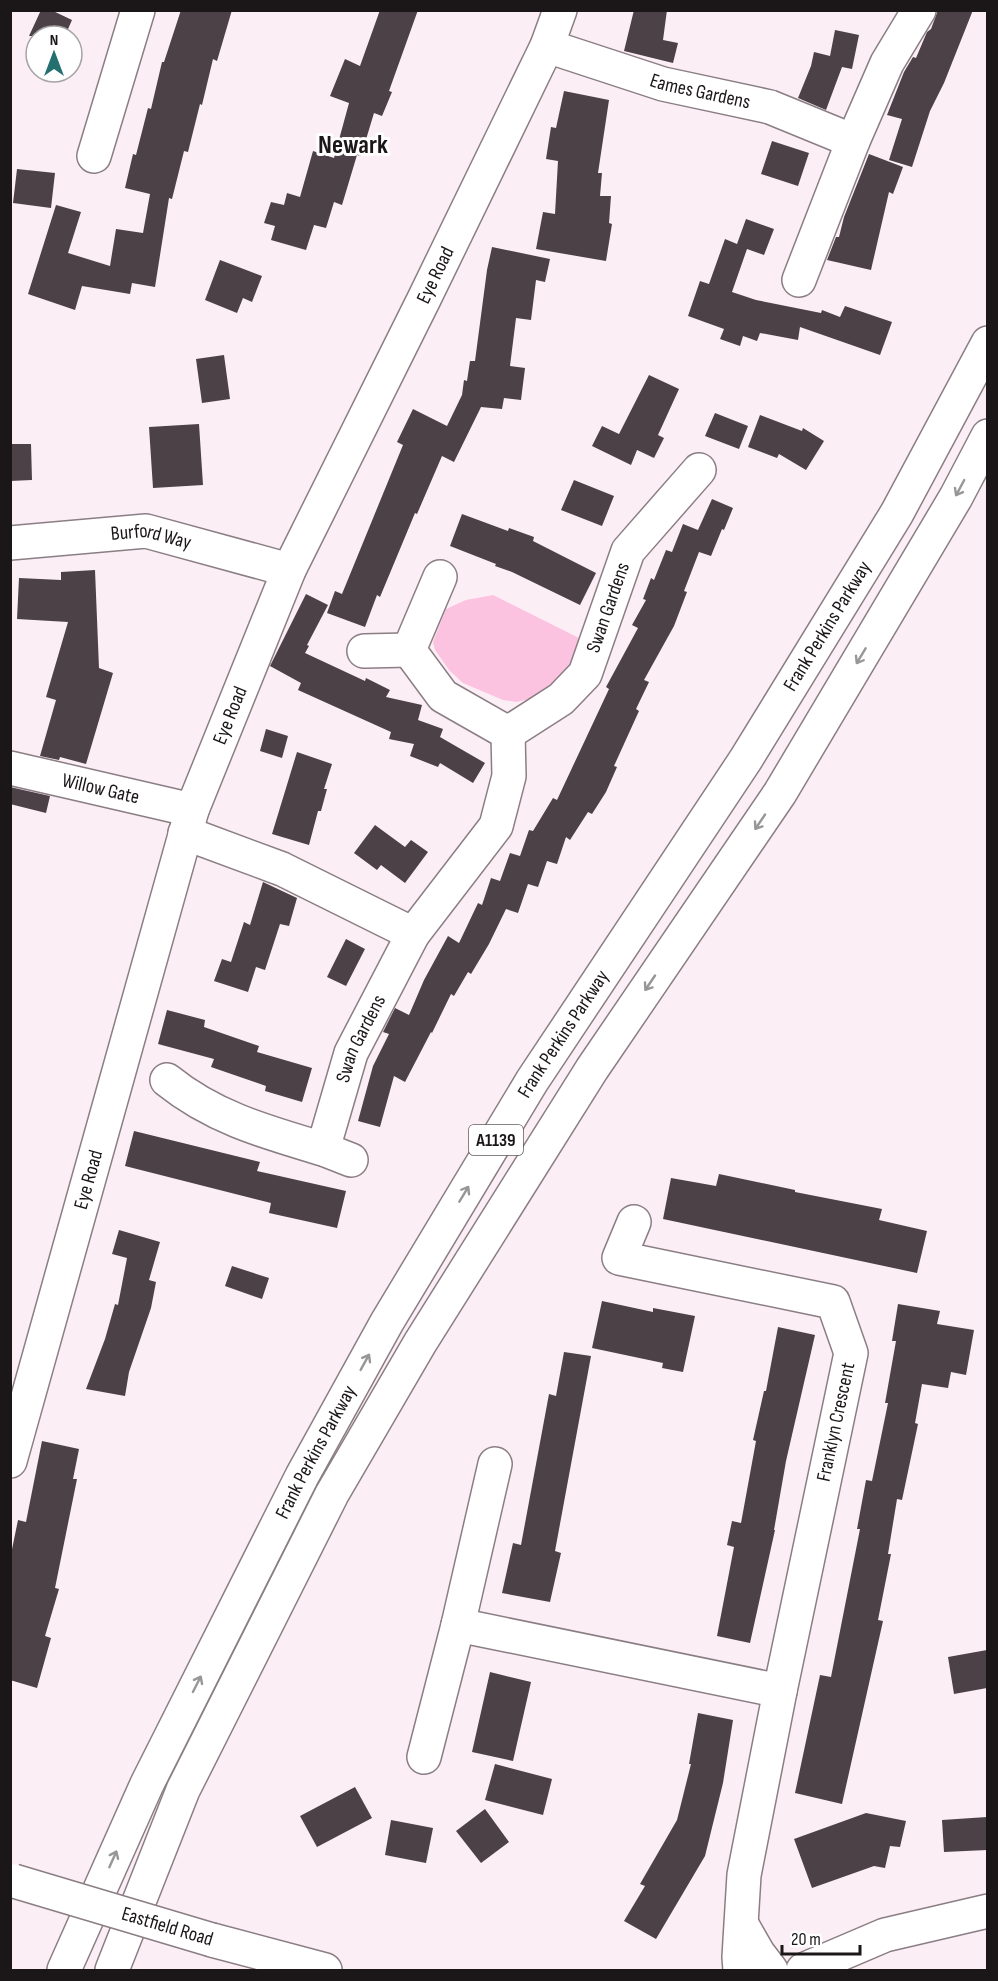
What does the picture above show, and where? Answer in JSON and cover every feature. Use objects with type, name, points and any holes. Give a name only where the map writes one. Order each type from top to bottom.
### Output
[{"type":"main road","points":[[94,156],[138,10]]},
{"type":"main road","name":"Eye Road","points":[[10,1461],[189,821],[289,570],[547,46],[560,10]]},
{"type":"main road","points":[[799,280],[853,141],[887,63],[919,10]]},
{"type":"main road","name":"Eames Gardens","points":[[547,46],[663,84],[770,107],[853,141]]},
{"type":"main road","name":"Frank Perkins Parkway","points":[[64,1971],[147,1784],[302,1476],[387,1322],[532,1081],[746,759],[885,532],[987,343]]},
{"type":"main road","name":"Frank Perkins Parkway","points":[[112,1971],[183,1790],[332,1494],[420,1343],[592,1069],[780,793],[956,497],[987,436]]},
{"type":"main road","name":"Swan Gardens","points":[[167,1080],[205,1107],[250,1127],[337,1155],[351,1053],[413,934],[496,826],[509,776],[508,733],[561,699],[585,674],[628,551],[699,470]]},
{"type":"main road","name":"Burford Way","points":[[10,543],[146,531],[289,570]]},
{"type":"main road","points":[[409,650],[440,577]]},
{"type":"main road","points":[[409,650],[443,696],[508,733]]},
{"type":"main road","points":[[364,651],[409,650]]},
{"type":"main road","name":"Willow Gate","points":[[10,768],[189,821]]},
{"type":"main road","points":[[189,821],[413,934]]},
{"type":"main road","name":"Franklyn Crescent","points":[[634,1222],[619,1258],[833,1302],[851,1353],[744,1875],[740,1971]]},
{"type":"main road","points":[[424,1757],[458,1625],[495,1464]]},
{"type":"main road","points":[[458,1625],[780,1691]]},
{"type":"main road","name":"Eastfield Road","points":[[12,1881],[325,1971]]},
{"type":"main road","points":[[803,1971],[885,1935],[987,1911]]},
{"type":"main road","points":[[742,1925],[771,1971]]},
{"type":"main road","points":[[851,1971],[885,1935]]},
{"type":"shaded area","points":[[493,595],[583,640],[570,670],[558,682],[533,698],[517,702],[503,700],[463,683],[449,670],[435,650],[433,642],[446,609],[466,600]]},
{"type":"building","points":[[41,10],[51,10],[72,20],[70,24],[35,24]]},
{"type":"building","points":[[181,10],[232,10],[217,61],[213,59],[188,152],[184,151],[172,199],[169,198],[155,287],[132,283],[130,294],[82,286],[75,310],[28,294],[56,205],[81,212],[68,253],[110,266],[116,229],[143,233],[150,194],[125,188],[133,154],[136,155],[148,108],[151,109],[162,62],[164,62]]},
{"type":"building","points":[[380,10],[418,10],[389,91],[392,92],[382,116],[374,113],[361,156],[357,155],[342,205],[334,202],[326,228],[314,225],[306,250],[271,240],[275,226],[264,223],[271,202],[284,205],[287,193],[300,197],[313,151],[334,158],[349,103],[330,96],[345,59],[360,66]]},
{"type":"building","points":[[634,10],[667,10],[663,40],[678,43],[673,63],[624,51]]},
{"type":"building","points":[[938,10],[973,10],[944,83],[930,111],[912,167],[889,160],[902,119],[887,115],[904,72],[913,57],[916,58]]},
{"type":"building","points":[[835,30],[859,35],[852,69],[842,67],[826,110],[798,98],[814,52],[830,56]]},
{"type":"building","points":[[564,91],[609,100],[598,173],[602,173],[600,196],[611,196],[609,223],[612,224],[606,261],[536,249],[543,212],[555,214],[558,161],[546,159],[551,127],[556,128]]},
{"type":"building","points":[[772,141],[809,153],[798,186],[761,174]]},
{"type":"building","points":[[869,154],[903,167],[893,194],[889,192],[871,270],[827,260],[836,237],[839,237],[844,217]]},
{"type":"building","points":[[17,169],[55,173],[51,208],[13,203]]},
{"type":"building","points":[[746,219],[774,229],[764,255],[747,249],[732,292],[756,300],[821,313],[822,310],[840,317],[845,306],[892,322],[880,355],[800,327],[798,340],[760,333],[757,341],[743,336],[740,346],[720,339],[724,329],[688,316],[700,281],[709,284],[725,239],[737,244]]},
{"type":"building","points":[[492,247],[550,259],[545,282],[536,280],[531,320],[516,318],[510,366],[525,368],[521,400],[504,398],[502,409],[481,407],[454,462],[442,456],[380,597],[377,595],[365,627],[327,613],[335,591],[342,594],[403,445],[397,442],[413,409],[447,426],[462,395],[470,361],[475,361]]},
{"type":"building","points":[[220,260],[262,276],[252,302],[243,298],[237,313],[205,300]]},
{"type":"building","points":[[224,355],[230,399],[202,403],[196,359]]},
{"type":"building","points":[[649,375],[679,389],[658,435],[664,438],[654,458],[637,450],[631,465],[592,446],[602,426],[619,434]]},
{"type":"building","points":[[715,413],[748,426],[739,449],[705,436]]},
{"type":"building","points":[[760,415],[802,431],[803,428],[824,441],[806,470],[779,454],[777,458],[748,447]]},
{"type":"building","points":[[199,424],[203,485],[153,488],[149,427]]},
{"type":"building","points":[[10,444],[31,444],[32,480],[10,481]]},
{"type":"building","points":[[574,480],[614,496],[602,526],[561,510]]},
{"type":"building","points":[[712,499],[733,508],[711,556],[699,552],[674,626],[644,680],[649,682],[636,709],[639,711],[614,766],[617,767],[606,792],[592,814],[588,812],[570,840],[566,837],[557,864],[547,861],[538,887],[528,884],[518,913],[506,909],[471,974],[468,972],[454,996],[451,994],[405,1082],[394,1076],[380,1127],[358,1121],[373,1066],[389,1034],[383,1032],[395,1008],[409,1015],[424,980],[448,936],[459,943],[478,903],[482,905],[491,878],[500,881],[510,853],[520,856],[529,830],[533,831],[553,798],[557,800],[609,689],[606,687],[638,628],[632,625],[646,600],[643,599],[651,578],[654,580],[666,550],[672,552],[683,524],[698,530]]},
{"type":"building","points":[[462,514],[508,531],[509,528],[534,537],[533,541],[596,573],[580,605],[495,566],[496,564],[450,546]]},
{"type":"building","points":[[95,570],[99,668],[113,673],[86,764],[60,757],[59,760],[40,756],[56,700],[46,697],[68,622],[17,619],[19,578],[61,580],[61,572]]},
{"type":"building","points":[[306,594],[328,605],[305,653],[390,690],[386,697],[422,705],[418,720],[443,729],[440,737],[485,763],[473,783],[440,763],[438,767],[410,756],[414,744],[389,739],[391,732],[298,690],[301,683],[270,666]]},
{"type":"building","points":[[266,729],[288,736],[282,758],[260,751]]},
{"type":"building","points":[[297,752],[332,764],[324,789],[327,789],[321,811],[318,811],[309,845],[272,834]]},
{"type":"building","points":[[10,787],[50,796],[46,813],[10,804]]},
{"type":"building","points":[[375,825],[405,847],[411,840],[428,852],[405,883],[381,865],[377,870],[354,853]]},
{"type":"building","points":[[263,882],[297,898],[289,926],[280,924],[265,970],[256,967],[248,992],[214,981],[222,959],[231,962],[244,922],[250,925]]},
{"type":"building","points":[[346,939],[365,949],[346,986],[327,977]]},
{"type":"building","points":[[167,1010],[205,1020],[204,1027],[259,1046],[257,1052],[312,1068],[302,1102],[265,1091],[266,1086],[211,1067],[214,1059],[158,1044]]},
{"type":"building","points":[[134,1131],[260,1162],[257,1171],[346,1191],[337,1228],[269,1213],[271,1203],[125,1166]]},
{"type":"building","points":[[719,1174],[882,1209],[879,1220],[927,1231],[917,1273],[663,1219],[671,1178],[716,1186]]},
{"type":"building","points":[[119,1230],[160,1242],[149,1280],[156,1282],[151,1308],[129,1372],[125,1396],[86,1389],[105,1339],[115,1304],[118,1305],[127,1258],[112,1254]]},
{"type":"building","points":[[232,1266],[269,1278],[262,1299],[225,1286]]},
{"type":"building","points":[[602,1301],[653,1312],[653,1308],[695,1316],[683,1372],[662,1368],[663,1363],[592,1348]]},
{"type":"building","points":[[898,1304],[940,1311],[937,1324],[974,1330],[966,1375],[951,1372],[948,1388],[922,1384],[915,1423],[918,1424],[902,1500],[897,1499],[888,1554],[891,1554],[878,1620],[883,1621],[842,1804],[795,1793],[820,1675],[831,1677],[860,1529],[857,1529],[866,1480],[872,1481],[888,1403],[885,1403],[896,1341],[892,1341]]},
{"type":"building","points":[[778,1327],[815,1335],[786,1461],[775,1530],[750,1643],[717,1636],[734,1547],[727,1545],[732,1521],[741,1523],[756,1441],[753,1440],[764,1391],[766,1391]]},
{"type":"building","points":[[564,1352],[591,1356],[555,1551],[561,1553],[550,1602],[502,1593],[513,1543],[521,1545],[549,1394],[556,1396]]},
{"type":"building","points":[[42,1441],[79,1449],[73,1479],[77,1479],[55,1588],[59,1589],[45,1636],[51,1638],[37,1688],[10,1680],[10,1559],[18,1520],[26,1522]]},
{"type":"building","points":[[987,1650],[987,1688],[954,1694],[948,1657]]},
{"type":"building","points":[[490,1672],[531,1682],[513,1761],[472,1752]]},
{"type":"building","points":[[698,1713],[733,1720],[723,1783],[705,1856],[656,1939],[624,1921],[645,1886],[640,1884],[677,1820],[691,1764],[689,1764]]},
{"type":"building","points":[[495,1764],[552,1779],[543,1815],[485,1800]]},
{"type":"building","points":[[355,1787],[372,1818],[317,1847],[300,1816]]},
{"type":"building","points":[[485,1809],[509,1842],[481,1863],[456,1831]]},
{"type":"building","points":[[866,1813],[906,1821],[900,1847],[890,1846],[885,1868],[874,1866],[812,1888],[794,1839]]},
{"type":"building","points":[[987,1817],[987,1850],[944,1852],[942,1820]]},
{"type":"building","points":[[391,1820],[433,1828],[426,1863],[385,1855]]},
{"type":"district","name":"Newark","points":[[353,145]]}]
